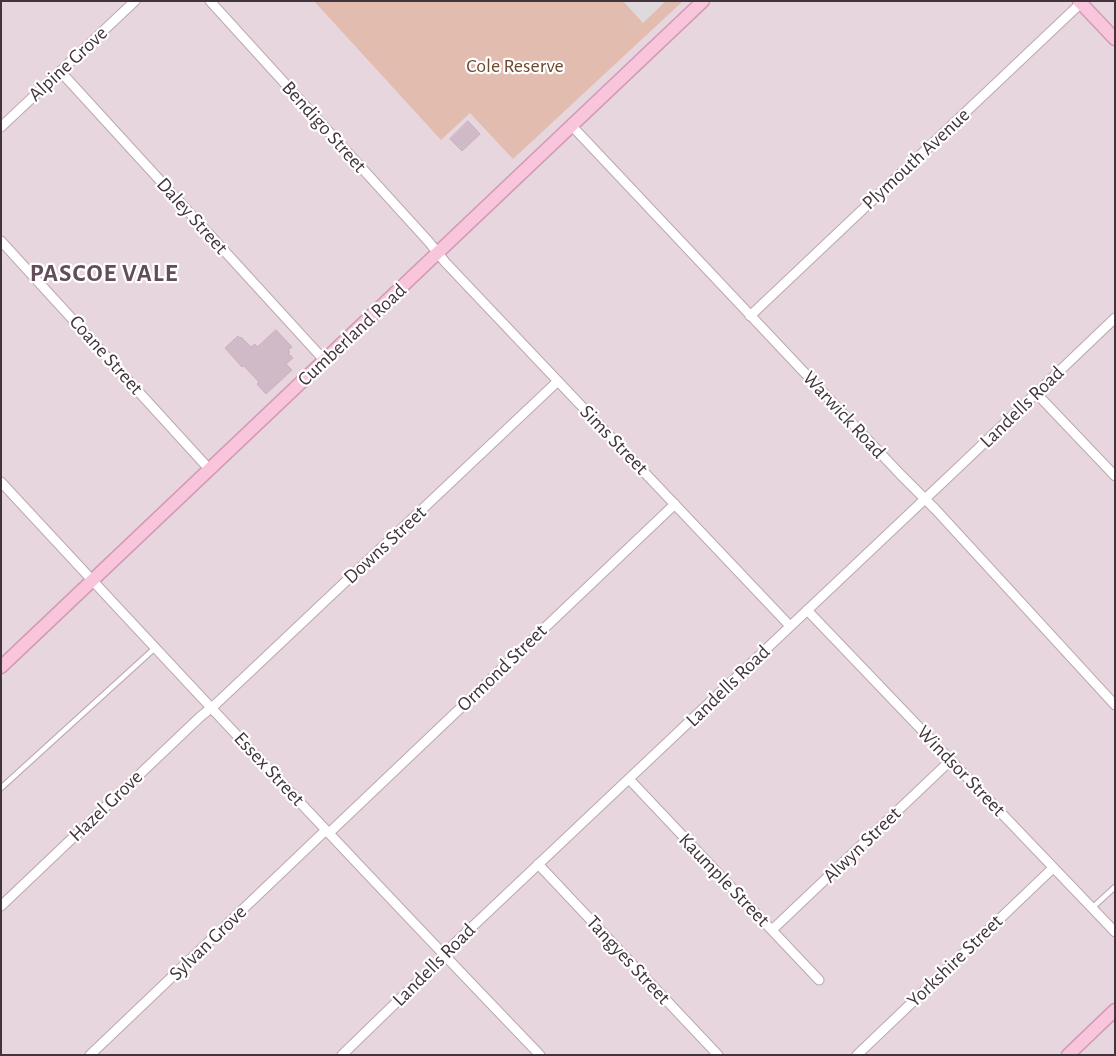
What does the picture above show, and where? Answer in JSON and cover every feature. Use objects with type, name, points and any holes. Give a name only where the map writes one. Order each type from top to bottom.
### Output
[{"type":"main road","name":"Cumberland Road","points":[[1,667],[703,1]]},
{"type":"main road","points":[[1080,2],[1115,39]]},
{"type":"main road","points":[[1068,1055],[1115,1010]]},
{"type":"street","name":"Alpine Grove","points":[[1,127],[135,1]]},
{"type":"street","name":"Bendigo Street","points":[[210,1],[438,253]]},
{"type":"street","name":"Plymouth Avenue","points":[[750,316],[1080,2]]},
{"type":"street","name":"Daley Street","points":[[60,71],[324,361]]},
{"type":"street","name":"Warwick Road","points":[[572,126],[925,499],[1115,705]]},
{"type":"street","name":"Coane Street","points":[[1,241],[210,470]]},
{"type":"street","name":"Sims Street","points":[[438,253],[790,626]]},
{"type":"street","name":"Landells Road","points":[[342,1055],[538,864],[1115,318]]},
{"type":"street","name":"Downs Street","points":[[211,707],[558,381]]},
{"type":"street","points":[[1036,393],[1115,476]]},
{"type":"street","name":"Essex Street","points":[[1,482],[328,832],[540,1055]]},
{"type":"street","name":"Ormond Street","points":[[328,832],[675,504]]},
{"type":"street","name":"Windsor Street","points":[[807,610],[1115,932]]},
{"type":"street","name":"Hazel Grove","points":[[1,906],[211,707]]},
{"type":"street","name":"Alwyn Street","points":[[772,930],[951,760]]},
{"type":"street","name":"Kaumple Street","points":[[629,779],[819,980]]},
{"type":"street","name":"Sylvan Grove","points":[[90,1055],[328,832]]},
{"type":"street","name":"Tangyes Street","points":[[538,864],[718,1055]]},
{"type":"street","name":"Yorkshire Street","points":[[857,1055],[1053,868]]},
{"type":"lane","points":[[1,788],[155,648]]},
{"type":"lane","points":[[1092,908],[1115,887]]},
{"type":"shaded area","points":[[1,1],[1115,1],[1115,1055],[1,1055]]},
{"type":"shaded area","points":[[623,1],[664,1],[665,2],[643,23]]},
{"type":"green space","name":"Cole Reserve","points":[[314,1],[683,1],[513,159],[470,113],[441,140]]},
{"type":"building","points":[[468,121],[480,134],[462,151],[450,139]]},
{"type":"building","points":[[276,330],[292,347],[288,350],[290,352],[288,353],[293,358],[286,364],[292,370],[266,394],[257,384],[259,382],[225,348],[238,336],[251,347],[255,344],[257,347]]},
{"type":"district","name":"PASCOE VALE","points":[[104,273]]}]
